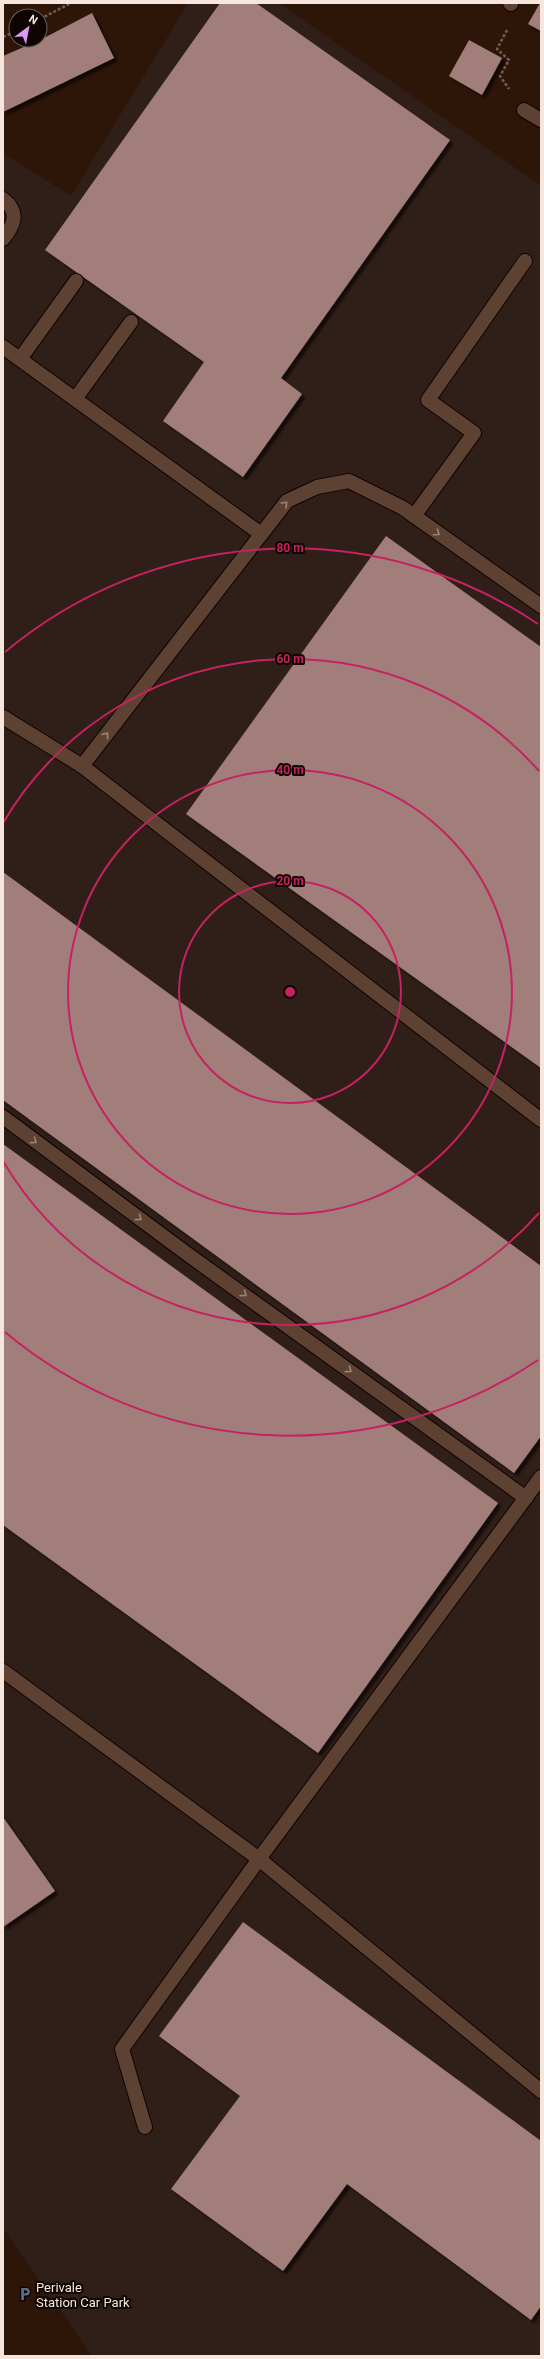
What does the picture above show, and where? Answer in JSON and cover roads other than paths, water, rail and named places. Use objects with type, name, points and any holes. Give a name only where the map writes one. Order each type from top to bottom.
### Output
[{"type":"lane","points":[[524,110],[541,120]]},
{"type":"lane","points":[[3,199],[13,210],[15,218],[11,230],[3,239]]},
{"type":"lane","points":[[414,516],[474,433],[428,400],[525,261]]},
{"type":"lane","points":[[20,359],[76,281]]},
{"type":"lane","points":[[75,399],[131,322]]},
{"type":"lane","points":[[3,347],[261,534]]},
{"type":"lane","points":[[82,766],[287,501],[317,487],[349,481],[403,508],[541,606]]},
{"type":"lane","points":[[3,717],[82,766],[541,1120]]},
{"type":"lane","points":[[3,1117],[190,1256],[526,1498]]},
{"type":"lane","points":[[145,2127],[122,2049],[259,1859],[541,1477]]},
{"type":"lane","points":[[3,1671],[259,1859],[541,2091]]},
{"type":"place","name":"Perivale Station Car Park","points":[[25,2294]]}]
